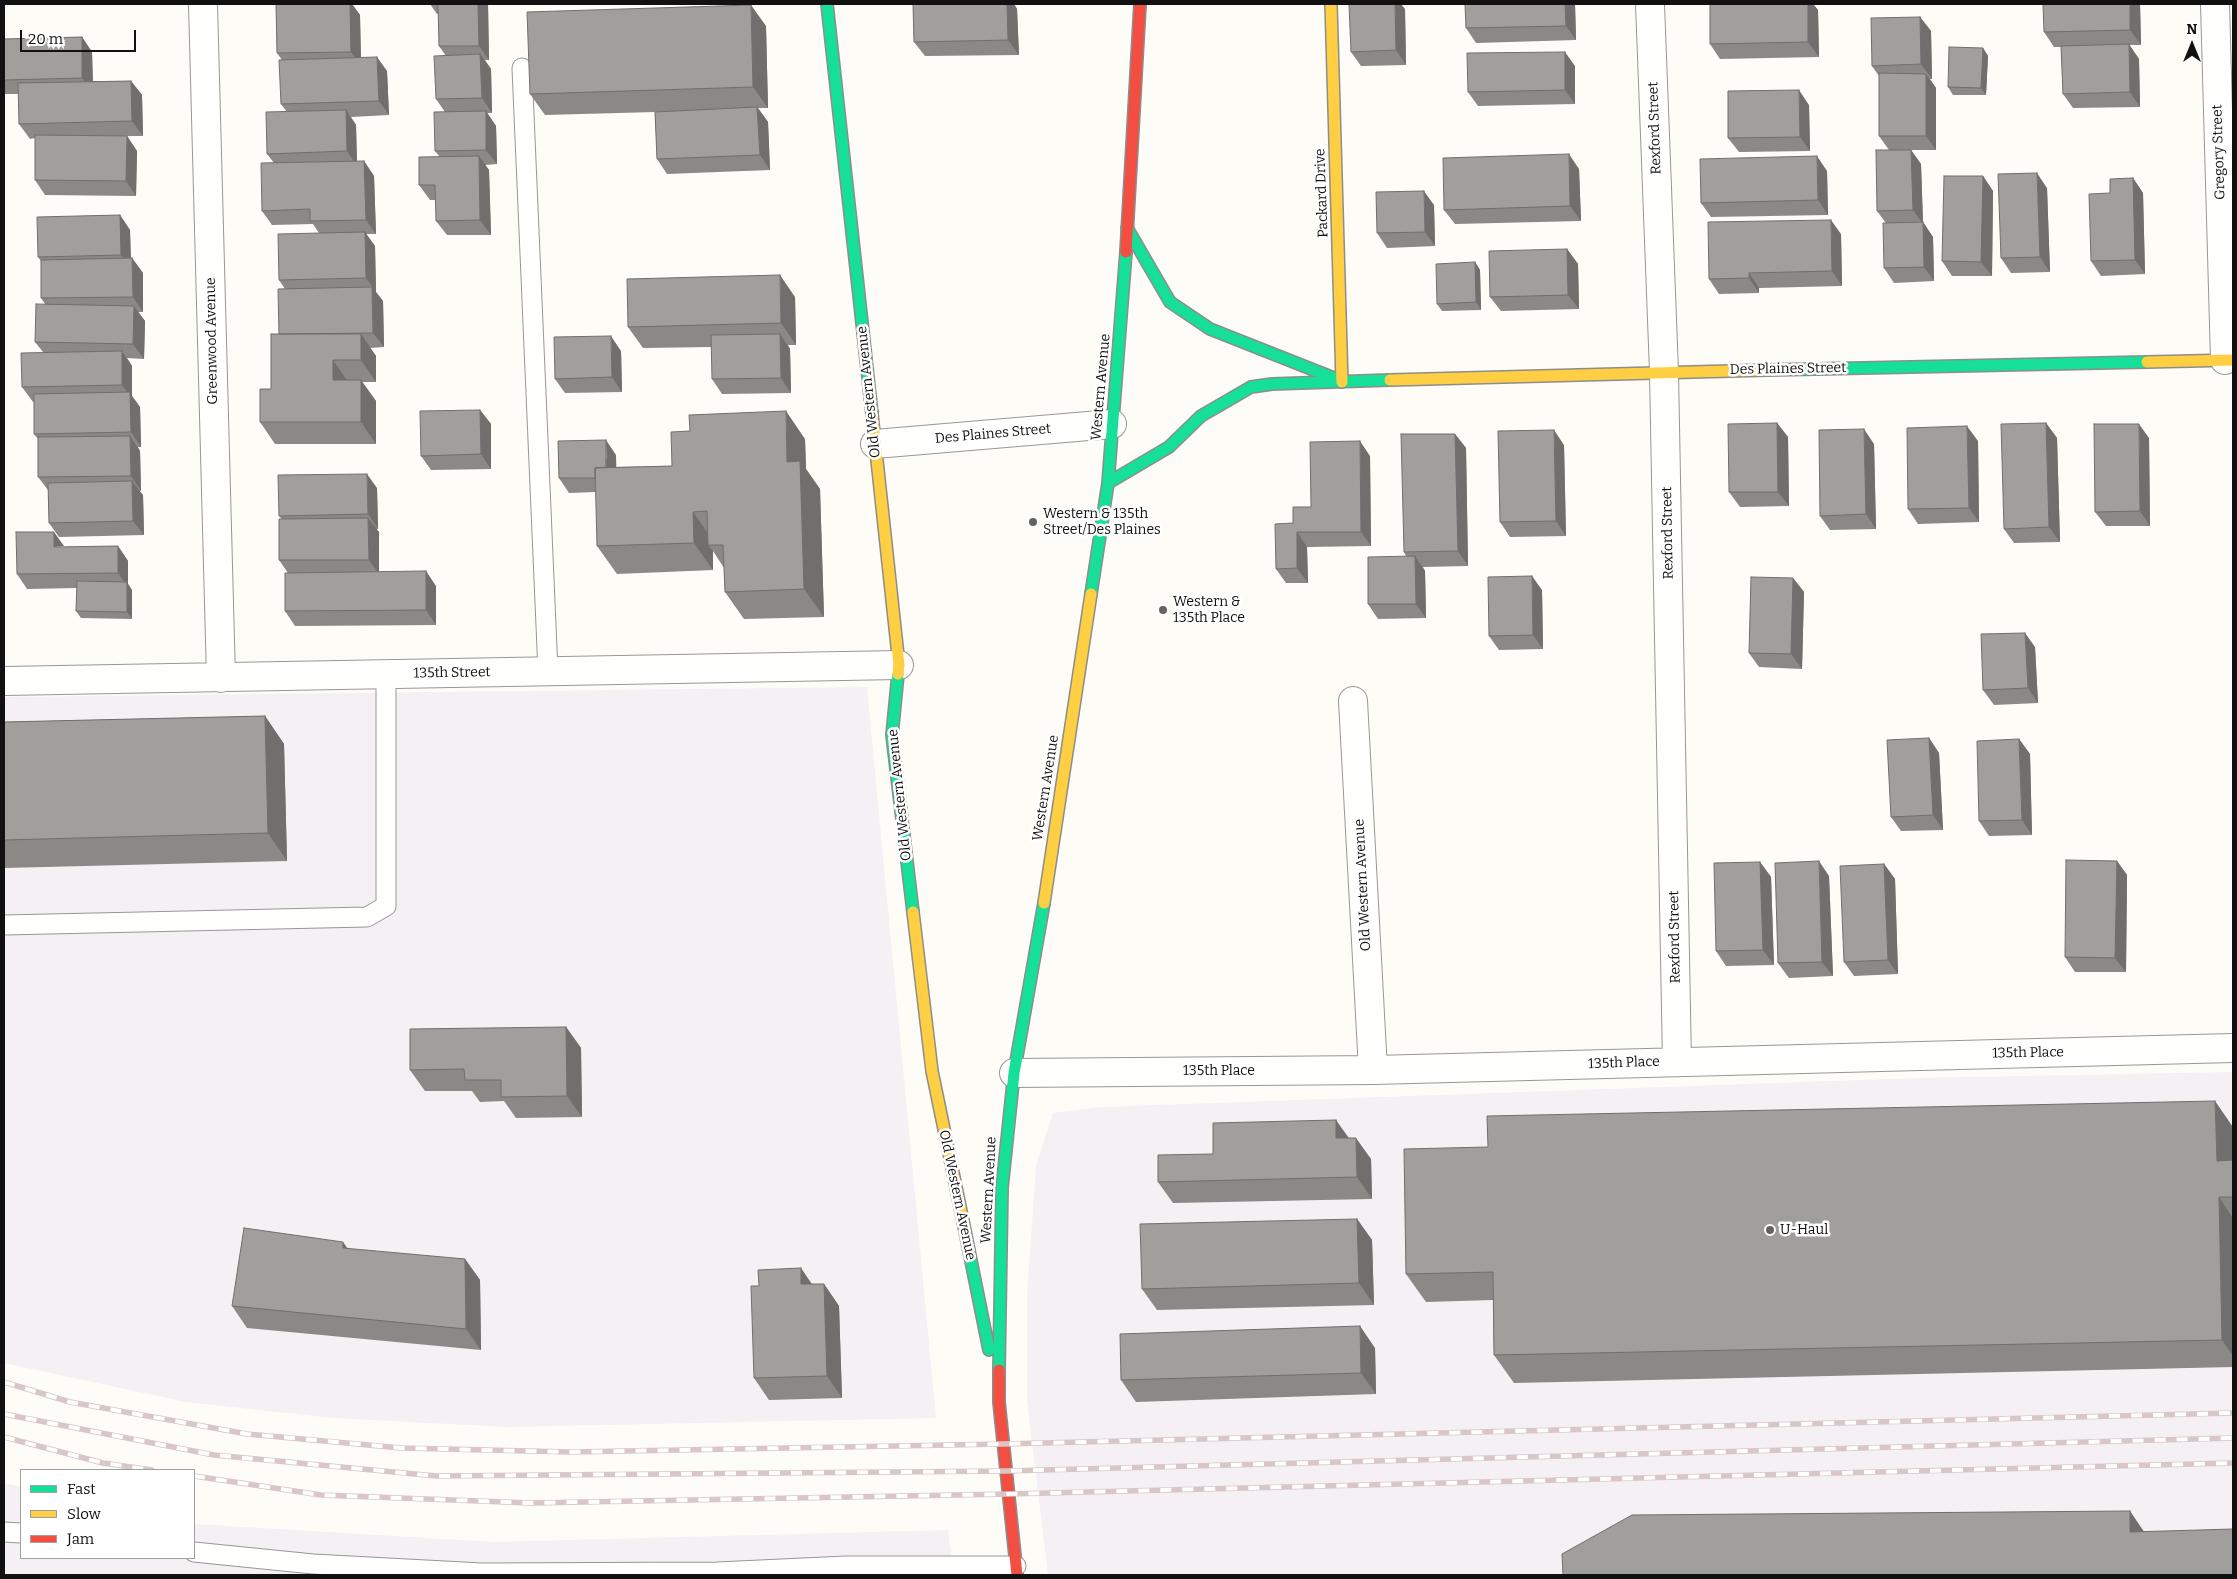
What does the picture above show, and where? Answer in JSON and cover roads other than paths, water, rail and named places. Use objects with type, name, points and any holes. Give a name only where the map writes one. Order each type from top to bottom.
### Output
[{"type":"street","name":"Greenwood Avenue","points":[[203,4],[221,678]]},
{"type":"street","name":"Old Western Avenue","points":[[827,4],[899,665],[892,735],[932,1071],[999,1402]]},
{"type":"street","name":"Western Avenue","points":[[1016,1570],[999,1402],[1002,1188],[1014,1072],[1037,944],[1108,483],[1127,228],[1140,4]]},
{"type":"street","name":"Packard Drive","points":[[1331,4],[1342,382]]},
{"type":"street","name":"Rexford Street","points":[[1650,4],[1664,372],[1677,1062]]},
{"type":"street","name":"Gregory Street","points":[[2215,4],[2229,360]]},
{"type":"street","points":[[1127,228],[1170,302],[1210,329],[1342,382]]},
{"type":"street","name":"Des Plaines Street","points":[[1108,483],[1169,448],[1201,416],[1231,397],[1251,387],[1272,384],[1664,372],[2229,360]]},
{"type":"street","name":"Des Plaines Street","points":[[875,444],[1112,424]]},
{"type":"street","name":"135th Street","points":[[4,681],[899,665]]},
{"type":"street","name":"Old Western Avenue","points":[[1353,701],[1373,1070]]},
{"type":"street","name":"135th Place","points":[[1014,1072],[1373,1070],[2233,1048]]},
{"type":"lane","points":[[522,68],[548,672]]},
{"type":"lane","points":[[4,925],[367,917],[386,906],[386,674]]},
{"type":"lane","points":[[4,1532],[20,1533]]},
{"type":"lane","points":[[195,1552],[313,1564],[482,1573],[717,1572],[846,1566],[1016,1570]]},
{"type":"railway","points":[[4,1382],[70,1402],[247,1434],[401,1448],[571,1452],[1003,1444],[2233,1413]]},
{"type":"railway","points":[[4,1414],[214,1455],[436,1476],[1006,1471],[2233,1438]]},
{"type":"railway","points":[[4,1437],[103,1463],[145,1469]]},
{"type":"railway","points":[[195,1476],[321,1495],[531,1503],[1008,1494],[2233,1463]]},
{"type":"place","name":"Western & 135th Street/Des Plaines","points":[[1033,522]]},
{"type":"place","name":"Western & 135th Place","points":[[1163,610]]},
{"type":"place","name":"U-Haul","points":[[1770,1230]]}]
